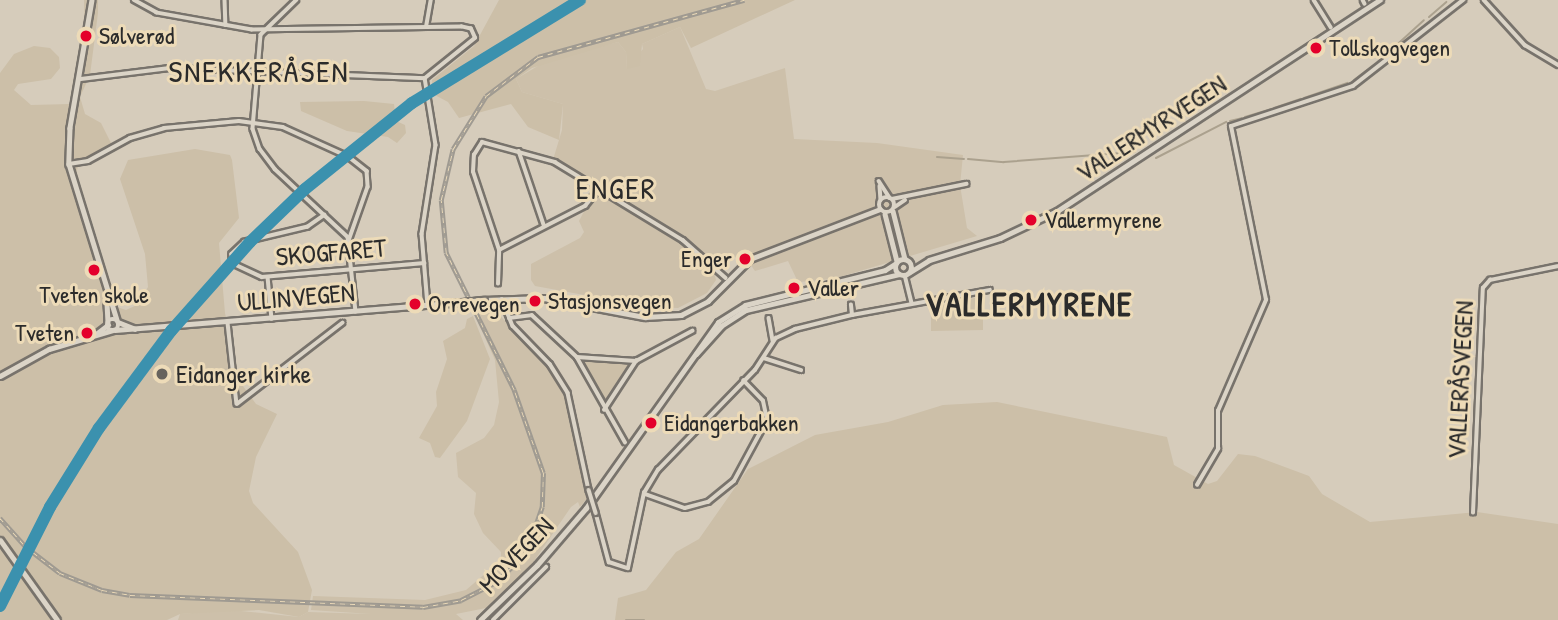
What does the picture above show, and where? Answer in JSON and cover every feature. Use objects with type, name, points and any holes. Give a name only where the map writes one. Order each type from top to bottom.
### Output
[{"type":"main road","points":[[92,0],[70,128],[69,164],[105,289],[117,321],[114,330],[108,324],[105,289]]},
{"type":"main road","name":"VALLERMYRVEGEN","points":[[740,310],[905,274],[929,260],[1000,238],[1056,211],[1380,0]]},
{"type":"main road","points":[[880,208],[881,200],[891,198],[906,260],[905,274]]},
{"type":"main road","points":[[502,299],[552,299],[669,317],[702,306],[726,278],[759,255],[880,208]]},
{"type":"main road","points":[[880,208],[885,213],[896,262],[905,274]]},
{"type":"main road","points":[[885,213],[894,209]]},
{"type":"main road","name":"VALLERMYRVEGEN","points":[[740,310],[885,270],[896,262],[929,260]]},
{"type":"main road","name":"ULLINVEGEN","points":[[2,373],[49,349],[114,330],[142,330],[502,299]]},
{"type":"main road","name":"MOVEGEN","points":[[480,620],[579,516],[684,367],[721,326],[740,310]]},
{"type":"main road","points":[[92,336],[117,321]]},
{"type":"main road","name":"ULLINVEGEN","points":[[117,321],[142,330]]},
{"type":"main road","points":[[0,540],[55,620]]},
{"type":"main road","points":[[0,545],[55,620]]},
{"type":"street","points":[[80,79],[157,69],[425,78],[470,46],[475,34],[468,27],[263,31],[157,13],[134,0]]},
{"type":"street","points":[[225,0],[226,25]]},
{"type":"street","points":[[297,0],[263,31],[252,121],[264,156],[349,241]]},
{"type":"street","points":[[426,27],[431,0]]},
{"type":"street","points":[[1314,0],[1331,27]]},
{"type":"street","points":[[1197,485],[1218,449],[1218,411],[1266,300],[1231,126],[1353,86],[1463,0]]},
{"type":"street","points":[[1484,0],[1525,45],[1558,65]]},
{"type":"street","points":[[425,78],[436,145],[423,226],[428,305]]},
{"type":"street","points":[[69,164],[88,161],[152,130],[252,121],[310,136],[365,168],[368,187],[349,241],[356,312]]},
{"type":"street","points":[[498,284],[499,250],[473,173],[479,143],[547,159],[683,240],[726,278]]},
{"type":"street","points":[[519,151],[544,226]]},
{"type":"street","points":[[881,200],[880,182],[891,198],[911,197],[966,184]]},
{"type":"street","points":[[499,250],[586,206],[599,189]]},
{"type":"street","points":[[894,209],[911,197]]},
{"type":"street","name":"SKOGFARET","points":[[324,215],[308,227],[249,240],[234,251],[235,266],[252,276],[268,277],[424,263]]},
{"type":"street","name":"VALLERÅSVEGEN","points":[[1473,513],[1483,288],[1490,280],[1558,266]]},
{"type":"street","points":[[905,274],[912,303]]},
{"type":"street","points":[[268,277],[272,319]]},
{"type":"street","points":[[502,299],[508,319],[550,364],[568,393],[589,490],[609,562],[628,568],[644,493],[666,461],[764,358],[773,341],[794,329],[852,315],[990,290]]},
{"type":"street","points":[[851,305],[852,315]]},
{"type":"street","points":[[508,319],[532,315],[577,357],[604,410],[625,442]]},
{"type":"street","points":[[769,318],[773,341]]},
{"type":"street","points":[[228,323],[237,404],[342,323]]},
{"type":"street","points":[[604,410],[636,361],[692,331]]},
{"type":"street","points":[[577,357],[636,361]]},
{"type":"street","points":[[764,358],[801,370]]},
{"type":"street","points":[[644,493],[685,508],[708,502],[734,481],[768,420],[763,401],[744,381]]},
{"type":"street","name":"MOVEGEN","points":[[493,620],[546,567]]},
{"type":"shaded area","points":[[84,0],[98,0],[98,13],[90,75],[80,97],[85,114],[101,123],[112,145],[105,155],[78,167],[75,176],[108,304],[126,310],[137,305],[148,287],[145,254],[120,179],[128,160],[195,149],[230,155],[232,160],[239,218],[219,243],[225,313],[240,382],[256,404],[277,414],[256,457],[249,491],[253,503],[298,552],[312,590],[308,612],[299,617],[259,610],[180,614],[167,620],[0,620],[0,73],[14,54],[34,46],[50,48],[59,57],[60,68],[51,79],[18,84],[14,90],[31,105],[70,104],[85,34]]},
{"type":"shaded area","points":[[499,0],[795,0],[691,48],[680,27],[642,44],[640,66],[627,69],[626,52],[618,42],[532,68],[516,79],[522,92],[563,104],[559,140],[528,127],[511,104],[459,118],[448,102],[433,94],[432,80],[474,46]]},
{"type":"shaded area","points":[[680,27],[706,89],[715,91],[785,68],[794,139],[877,143],[963,155],[960,185],[967,228],[977,236],[833,279],[798,282],[788,261],[755,271],[742,253],[713,269],[716,280],[707,293],[678,308],[650,307],[535,286],[531,280],[531,264],[580,238],[584,232],[579,221],[594,192],[552,163],[562,130],[563,104],[522,92],[516,79],[546,61],[618,42],[626,52],[627,69],[643,49],[642,44]]},
{"type":"shaded area","points":[[364,101],[394,104],[396,121],[405,125],[406,133],[397,143],[388,137],[347,131],[301,111],[300,102]]},
{"type":"shaded area","points":[[983,296],[983,330],[931,331],[931,307]]},
{"type":"shaded area","points":[[485,305],[492,307],[549,368],[568,399],[589,496],[580,507],[578,502],[571,507],[532,564],[486,608],[456,614],[463,620],[178,620],[180,614],[231,610],[299,617],[308,612],[371,614],[311,610],[313,596],[425,600],[466,590],[501,560],[501,552],[483,533],[474,514],[476,493],[458,477],[456,453],[484,438],[494,425],[499,402],[495,360],[474,313]]},
{"type":"shaded area","points":[[473,316],[490,359],[467,421],[440,458],[435,457],[430,443],[419,438],[437,406],[436,392],[447,359],[443,341],[465,328],[467,319]]},
{"type":"shaded area","points":[[583,360],[630,364],[610,401],[604,402]]},
{"type":"shaded area","points":[[997,402],[1167,437],[1174,465],[1208,484],[1217,481],[1238,454],[1255,456],[1309,476],[1322,494],[1370,522],[1477,512],[1558,524],[1558,620],[615,620],[618,598],[646,590],[676,552],[699,539],[748,469],[815,435],[888,422],[943,405]]},
{"type":"waterway","points":[[1429,17],[1446,2]]},
{"type":"waterway","points":[[1378,62],[1424,20]]},
{"type":"waterway","points":[[1354,80],[1374,65]]},
{"type":"waterway","points":[[1304,98],[1347,83]]},
{"type":"waterway","points":[[1274,108],[1300,99]]},
{"type":"waterway","points":[[1245,117],[1271,109]]},
{"type":"waterway","points":[[1230,121],[1242,118]]},
{"type":"waterway","points":[[1156,158],[1226,122]]},
{"type":"waterway","points":[[968,159],[1004,162],[1135,152]]},
{"type":"waterway","points":[[937,157],[964,159]]},
{"type":"waterway","points":[[626,620],[644,620]]},
{"type":"railway","points":[[0,518],[25,546],[60,573],[102,590],[130,595],[423,607],[461,600],[493,584],[515,564],[531,539],[542,507],[543,473],[514,390],[446,253],[441,200],[453,149],[486,96],[538,57],[744,0]]},
{"type":"transit line","points":[[0,606],[50,507],[99,428],[171,331],[250,242],[305,189],[412,103],[580,0]]},
{"type":"place","name":"Sølverød","points":[[86,36]]},
{"type":"place","name":"Tollskogvegen","points":[[1316,48]]},
{"type":"place","name":"Vallermyrene","points":[[1031,220]]},
{"type":"place","name":"Enger","points":[[745,259]]},
{"type":"place","name":"Tveten skole","points":[[94,270]]},
{"type":"place","name":"Valler","points":[[794,288]]},
{"type":"place","name":"Stasjonsvegen","points":[[535,301]]},
{"type":"place","name":"Orrevegen","points":[[415,304]]},
{"type":"place","name":"Tveten","points":[[87,333]]},
{"type":"place","name":"Eidanger kirke","points":[[162,374]]},
{"type":"place","name":"Eidangerbakken","points":[[651,423]]},
{"type":"district","name":"SNEKKERÅSEN","points":[[259,71]]},
{"type":"district","name":"ENGER","points":[[616,188]]},
{"type":"district","name":"VALLERMYRENE","points":[[1029,305]]}]
